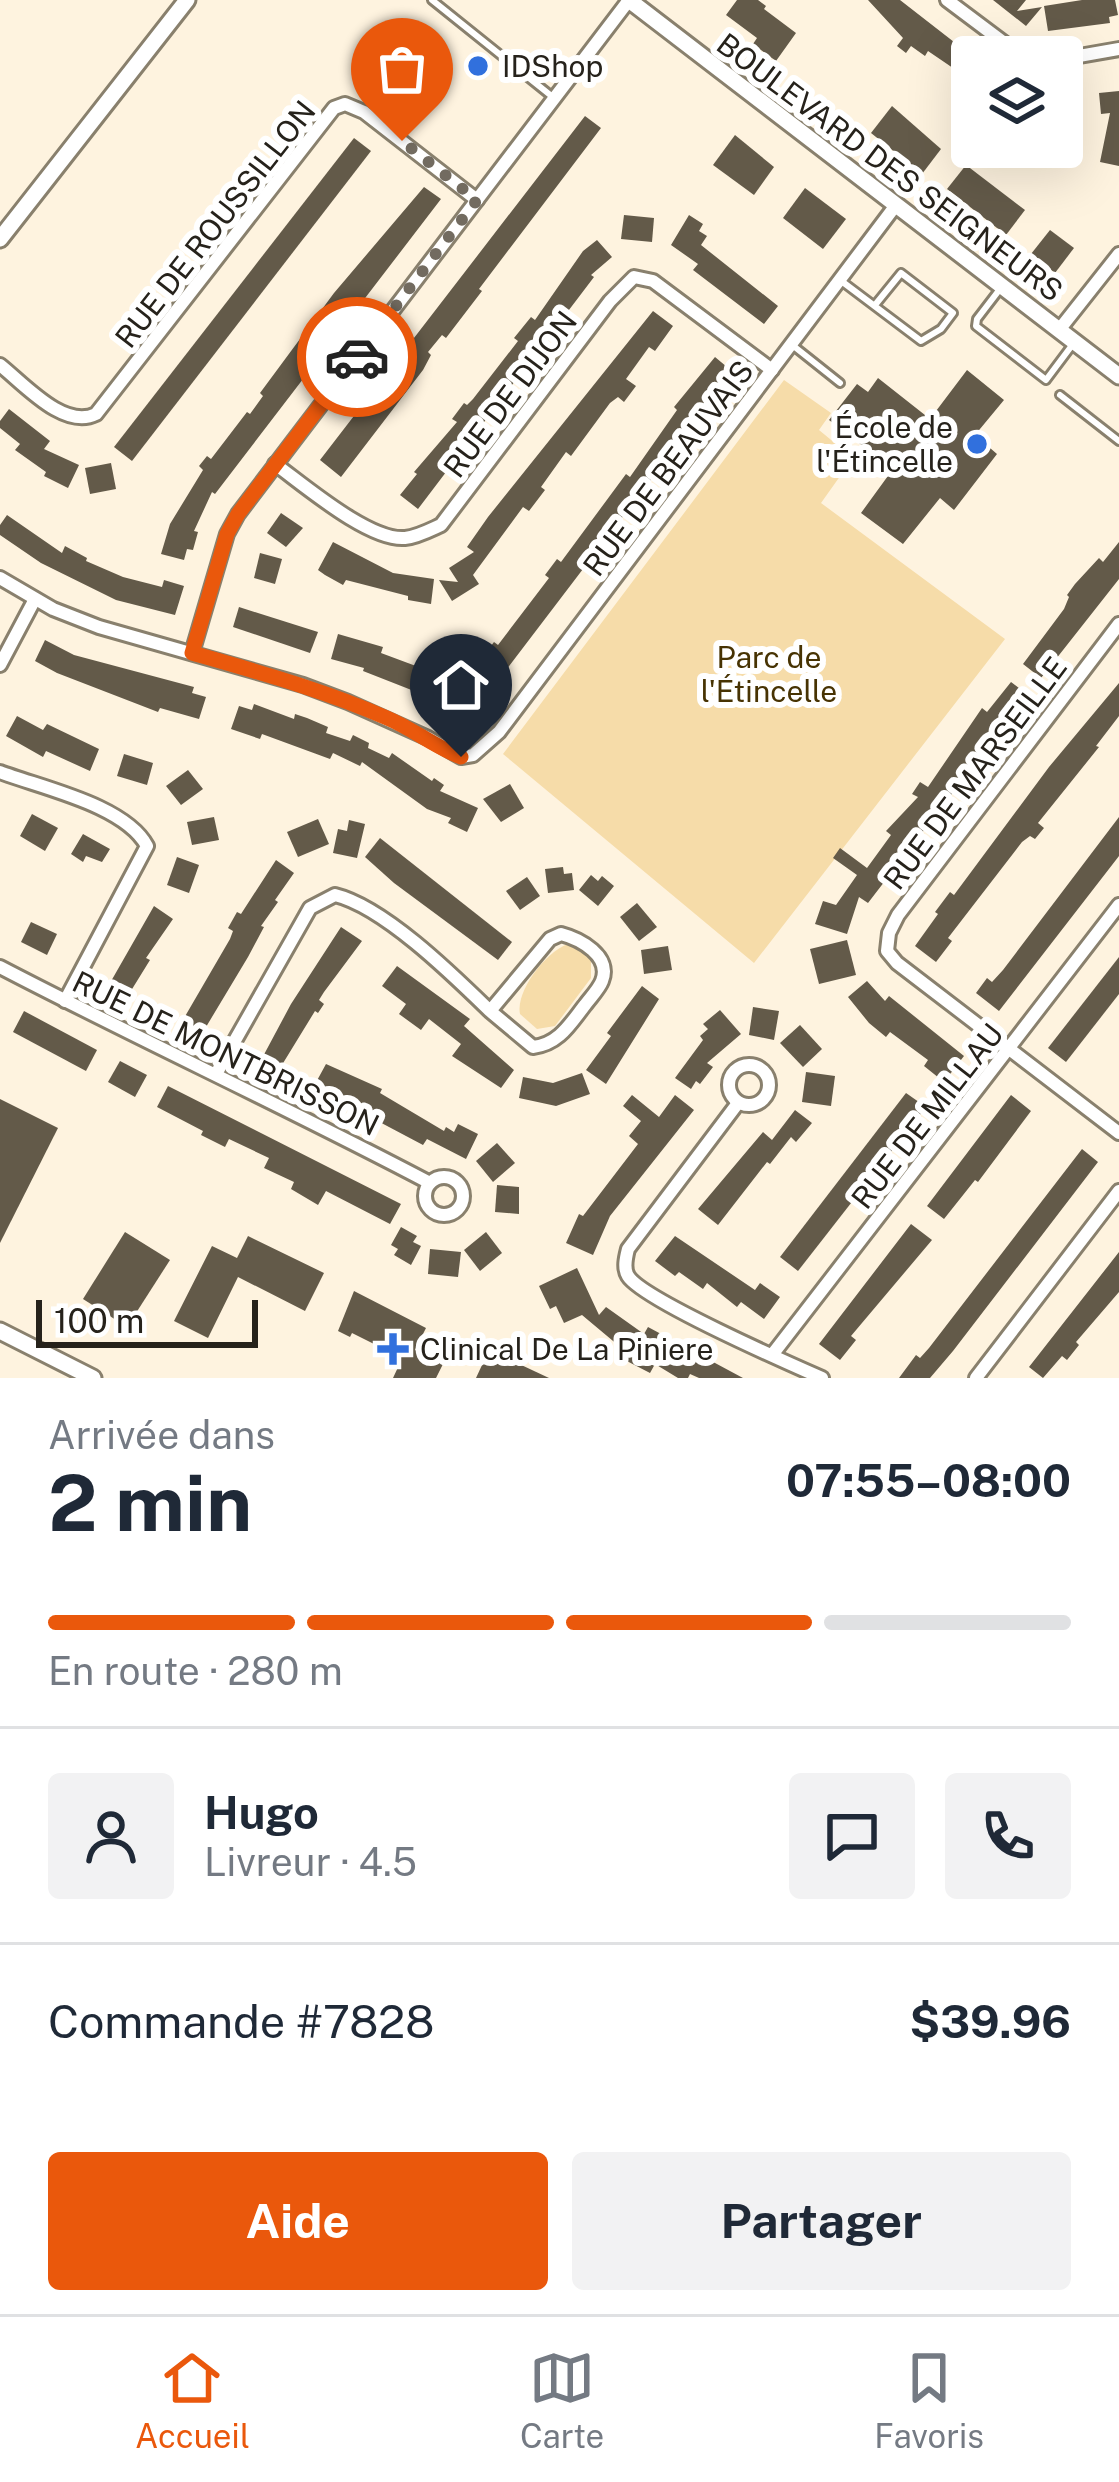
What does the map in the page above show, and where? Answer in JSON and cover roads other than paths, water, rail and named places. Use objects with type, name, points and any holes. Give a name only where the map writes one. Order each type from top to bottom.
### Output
[{"type":"street","points":[[0,239],[187,0]]},
{"type":"street","points":[[0,578],[99,627],[192,653],[227,534],[275,464],[629,0]]},
{"type":"street","name":"BOULEVARD DES SEIGNEURS","points":[[629,0],[1119,376]]},
{"type":"street","points":[[947,0],[995,36]]},
{"type":"street","points":[[1083,55],[1119,49]]},
{"type":"street","name":"RUE DE ROUSSILLON","points":[[0,365],[68,417],[96,415],[334,108],[345,104],[364,112],[477,200]]},
{"type":"street","name":"RUE DE BEAUVAIS","points":[[192,653],[303,685],[388,718],[450,753],[473,755],[499,732],[896,205]]},
{"type":"street","points":[[1059,330],[1119,254]]},
{"type":"street","name":"RUE DE DIJON","points":[[275,464],[351,518],[389,535],[402,539],[441,525],[610,301],[634,277],[653,281],[772,370]]},
{"type":"street","points":[[0,664],[35,599]]},
{"type":"street","name":"RUE DE MARSEILLE","points":[[1119,624],[898,915],[887,950],[897,963],[1119,1133]]},
{"type":"street","points":[[0,772],[112,814],[140,832],[147,846],[64,1001]]},
{"type":"street","points":[[216,1074],[310,908],[334,895],[353,899],[431,956],[490,1011],[533,1047],[548,1046],[564,1033],[602,980],[604,966],[597,954],[562,934],[550,939],[490,1011]]},
{"type":"street","name":"RUE DE MILLAU","points":[[772,1355],[1119,905]]},
{"type":"street","name":"RUE DE MONTBRISSON","points":[[0,967],[430,1183]]},
{"type":"street","points":[[738,1103],[628,1249],[624,1264],[628,1276],[641,1288],[822,1378]]},
{"type":"street","points":[[976,1378],[1119,1190]]},
{"type":"street","points":[[0,1331],[93,1378]]},
{"type":"lane","points":[[432,0],[554,98]]},
{"type":"lane","points":[[840,280],[921,341],[953,313],[901,274],[875,305]]},
{"type":"lane","points":[[1002,286],[977,320],[979,329],[1046,380],[1075,342]]},
{"type":"lane","points":[[791,344],[840,382]]},
{"type":"lane","points":[[1060,395],[1119,441]]},
{"type":"place","name":"IDShop","points":[[478,66]]},
{"type":"place","name":"École de l'Étincelle","points":[[977,444]]},
{"type":"place","name":"Clinical De La Piniere","points":[[393,1349]]},
{"type":"park label","name":"Parc de l'Étincelle","points":[[769,674]]}]
